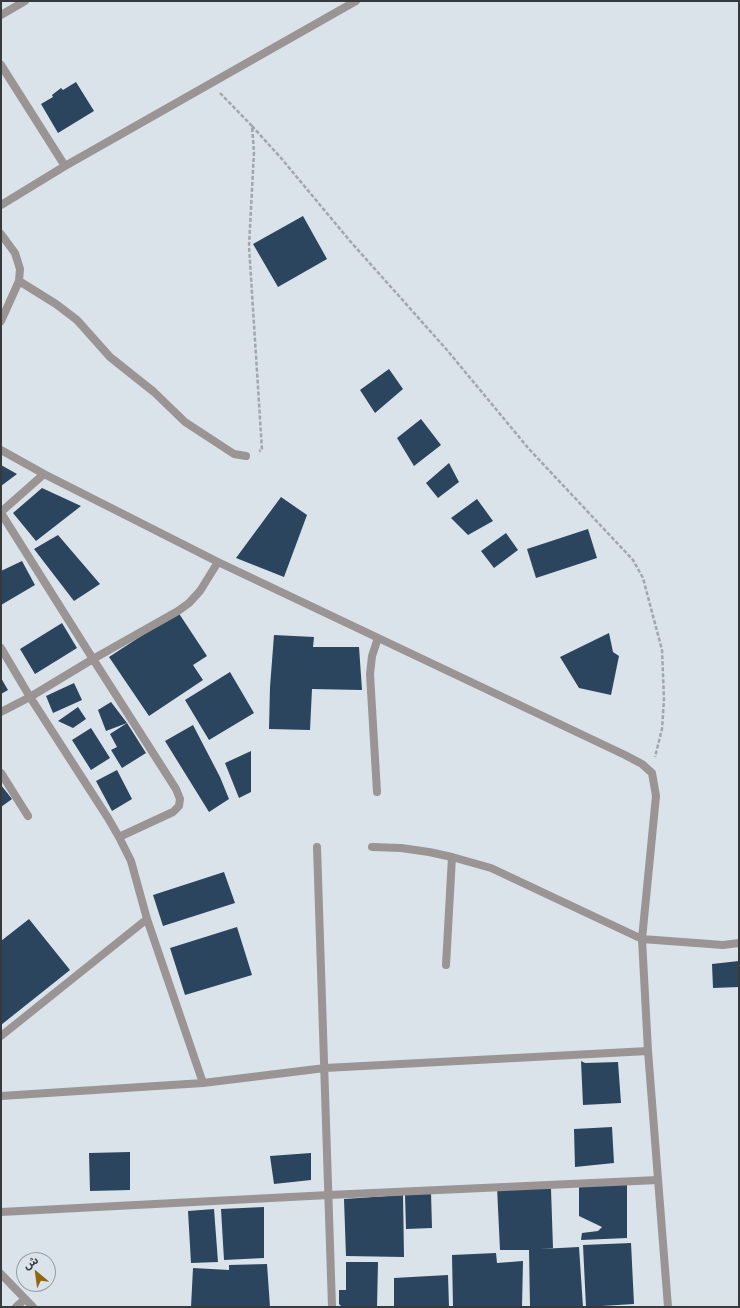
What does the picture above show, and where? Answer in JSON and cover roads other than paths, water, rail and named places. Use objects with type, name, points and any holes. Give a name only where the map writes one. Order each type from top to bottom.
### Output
[{"type":"street","points":[[1,15],[25,1]]},
{"type":"street","points":[[1,205],[65,166],[356,1]]},
{"type":"street","points":[[1,64],[65,166]]},
{"type":"street","points":[[1,234],[15,253],[20,269],[19,281],[1,321]]},
{"type":"street","points":[[19,281],[56,304],[77,320],[110,357],[154,392],[185,422],[234,454],[246,456]]},
{"type":"street","points":[[1,450],[44,474],[218,562],[625,755],[642,764],[652,774],[656,796],[642,939],[648,1051],[668,1307]]},
{"type":"street","points":[[44,474],[1,513],[92,659],[176,788],[180,799],[179,806],[173,812],[119,837]]},
{"type":"street","points":[[1,712],[30,697],[92,659],[178,611],[189,603],[200,591],[218,562]]},
{"type":"street","points":[[377,792],[370,674],[372,656],[378,638]]},
{"type":"street","points":[[1,648],[30,697],[119,837],[131,861],[146,919],[203,1083]]},
{"type":"street","points":[[1,774],[28,816]]},
{"type":"street","points":[[317,847],[332,1307]]},
{"type":"street","points":[[372,847],[402,848],[452,857],[491,868],[642,939],[723,944],[739,943]]},
{"type":"street","points":[[446,965],[452,857]]},
{"type":"street","points":[[1,1036],[146,919]]},
{"type":"street","points":[[1,1096],[203,1083],[324,1068],[648,1051]]},
{"type":"street","points":[[1,1212],[658,1180]]},
{"type":"street","points":[[1,1274],[33,1307]]},
{"type":"street","points":[[16,1307],[25,1299]]}]
